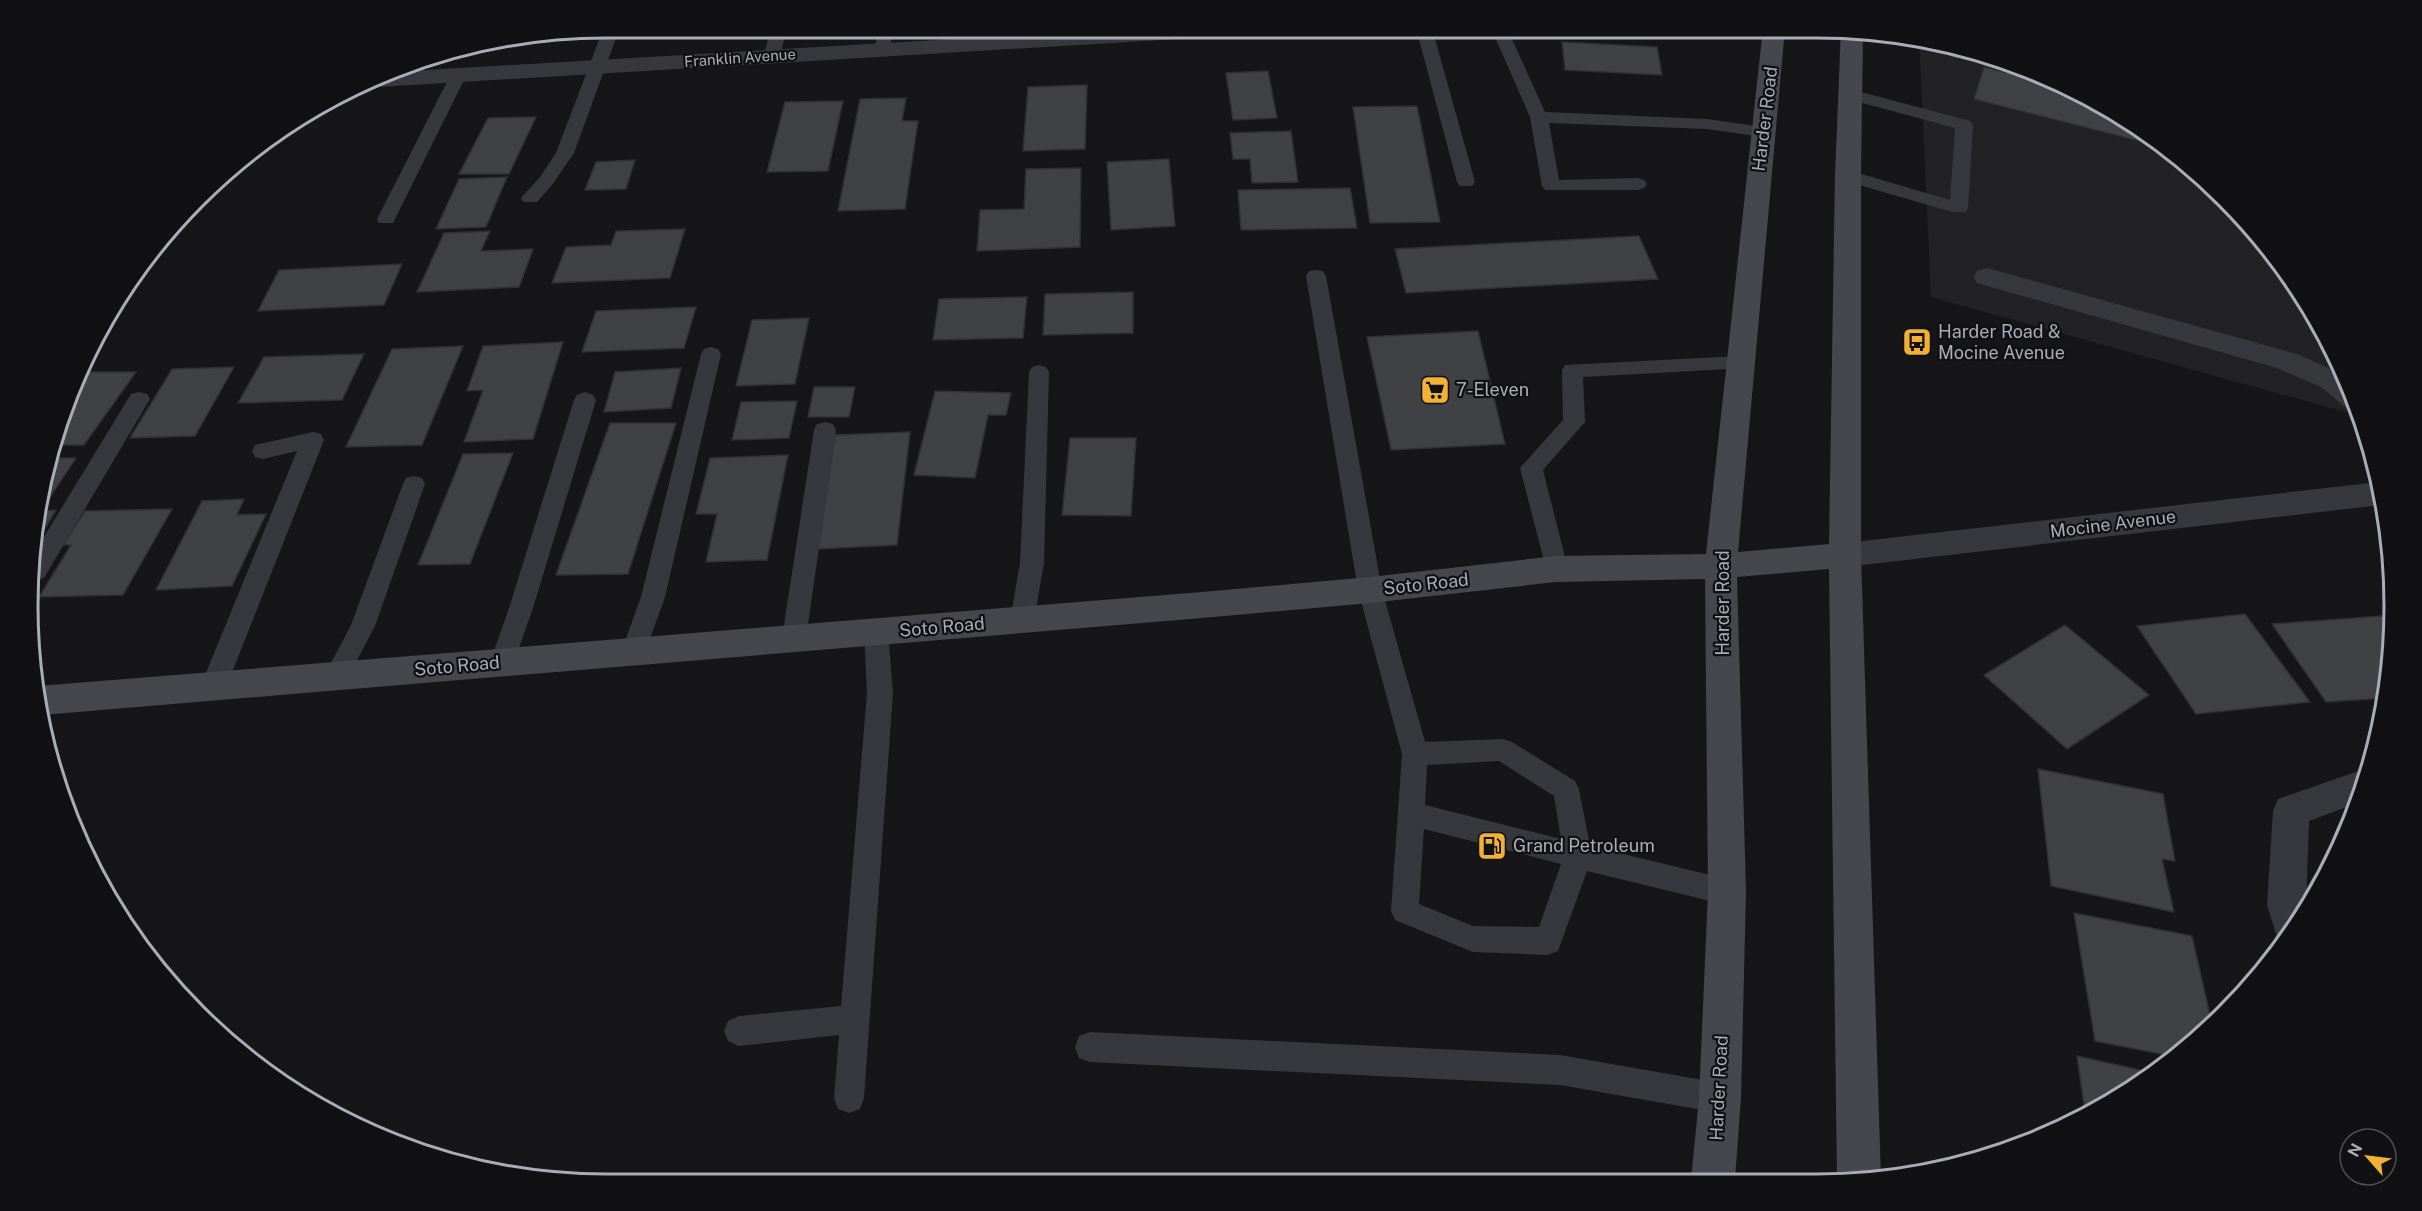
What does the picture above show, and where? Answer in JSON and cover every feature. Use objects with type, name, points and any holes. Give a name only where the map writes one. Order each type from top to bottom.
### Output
[{"type":"main road","name":"Harder Road","points":[[1713,1174],[1720,1098],[1727,892],[1721,566],[1773,38]]},
{"type":"main road","points":[[1852,39],[1848,176],[1845,555],[1859,1172]]},
{"type":"main road","name":"Soto Road","points":[[45,700],[1370,590],[1556,569],[1721,566],[1845,555]]},
{"type":"street","name":"Franklin Avenue","points":[[394,79],[772,56],[884,38]]},
{"type":"street","points":[[1988,277],[2287,361],[2331,380],[2341,388]]},
{"type":"street","name":"Mocine Avenue","points":[[1845,555],[2374,494]]},
{"type":"street","points":[[2290,919],[2286,905],[2291,812],[2354,789]]},
{"type":"lane","points":[[530,198],[546,181],[564,153],[608,38]]},
{"type":"lane","points":[[772,56],[776,38]]},
{"type":"lane","points":[[1427,38],[1466,182]]},
{"type":"lane","points":[[1503,38],[1539,117],[1551,186],[1638,184]]},
{"type":"lane","points":[[386,219],[459,74]]},
{"type":"lane","points":[[1848,176],[1959,208],[1964,125],[1850,94]]},
{"type":"lane","points":[[1539,117],[1707,124],[1763,132]]},
{"type":"lane","points":[[1316,276],[1370,590],[1415,754],[1405,911],[1473,939],[1548,941],[1578,856],[1566,789],[1503,750],[1415,754]]},
{"type":"lane","points":[[633,652],[653,597],[711,354]]},
{"type":"lane","points":[[1556,569],[1531,468],[1574,422],[1572,370],[1740,363]]},
{"type":"lane","points":[[1022,620],[1032,563],[1039,372]]},
{"type":"lane","points":[[39,566],[139,399]]},
{"type":"lane","points":[[502,662],[521,608],[585,400]]},
{"type":"lane","points":[[794,638],[825,430]]},
{"type":"lane","points":[[214,686],[313,440],[263,451]]},
{"type":"lane","points":[[336,676],[363,626],[414,483]]},
{"type":"lane","points":[[849,1098],[880,693],[876,632]]},
{"type":"lane","points":[[1412,814],[1727,892]]},
{"type":"lane","points":[[739,1030],[855,1019]]},
{"type":"lane","points":[[1090,1047],[1560,1070],[1720,1098]]},
{"type":"shaded area","points":[[1919,47],[1999,68],[2068,96],[2132,133],[2191,178],[2244,231],[2289,290],[2326,354],[2350,414],[1931,297]]},
{"type":"building","points":[[1562,42],[1657,47],[1662,75],[1565,70]]},
{"type":"building","points":[[1984,67],[2022,76],[2068,96],[2145,142],[1974,99]]},
{"type":"building","points":[[1268,71],[1277,118],[1233,120],[1226,73]]},
{"type":"building","points":[[1087,85],[1085,149],[1023,151],[1028,87]]},
{"type":"building","points":[[906,98],[902,121],[918,121],[905,209],[838,211],[860,99]]},
{"type":"building","points":[[843,101],[828,171],[767,172],[785,102]]},
{"type":"building","points":[[1417,106],[1440,222],[1370,223],[1353,107]]},
{"type":"building","points":[[536,117],[509,174],[459,174],[488,118]]},
{"type":"building","points":[[1291,131],[1298,182],[1252,183],[1250,159],[1233,159],[1230,133]]},
{"type":"building","points":[[1169,159],[1175,226],[1111,230],[1107,162]]},
{"type":"building","points":[[635,160],[626,189],[585,190],[596,162]]},
{"type":"building","points":[[1081,168],[1080,247],[977,251],[980,210],[1024,209],[1026,169]]},
{"type":"building","points":[[507,177],[486,227],[436,229],[459,179]]},
{"type":"building","points":[[1350,188],[1357,228],[1241,230],[1238,190]]},
{"type":"building","points":[[685,229],[670,278],[552,283],[566,247],[611,245],[616,231]]},
{"type":"building","points":[[490,231],[481,251],[533,249],[519,287],[417,292],[444,233]]},
{"type":"building","points":[[1639,236],[1658,279],[1406,293],[1395,249]]},
{"type":"building","points":[[402,264],[384,305],[258,311],[279,270]]},
{"type":"building","points":[[1133,292],[1133,333],[1043,335],[1045,294]]},
{"type":"building","points":[[1027,297],[1023,338],[933,340],[939,299]]},
{"type":"building","points":[[696,307],[684,348],[582,352],[596,311]]},
{"type":"building","points":[[809,318],[795,384],[736,386],[752,320]]},
{"type":"building","name":"7-Eleven","points":[[1478,331],[1505,444],[1391,450],[1367,337]]},
{"type":"building","points":[[563,342],[533,439],[464,442],[483,390],[467,391],[483,346]]},
{"type":"building","points":[[463,346],[422,445],[346,447],[392,349]]},
{"type":"building","points":[[364,354],[342,400],[238,403],[264,357]]},
{"type":"building","points":[[234,367],[195,436],[130,438],[172,369]]},
{"type":"building","points":[[681,368],[671,408],[604,412],[615,372]]},
{"type":"building","points":[[88,372],[136,372],[84,445],[61,445]]},
{"type":"building","points":[[814,387],[855,387],[849,417],[808,417]]},
{"type":"building","points":[[935,391],[1011,393],[1006,415],[988,415],[975,478],[914,475]]},
{"type":"building","points":[[797,401],[789,438],[732,440],[741,402]]},
{"type":"building","points":[[610,423],[676,423],[628,574],[556,575]]},
{"type":"building","points":[[910,432],[897,545],[818,549],[835,435]]},
{"type":"building","points":[[1070,438],[1136,438],[1131,516],[1062,515]]},
{"type":"building","points":[[513,453],[470,564],[418,565],[463,454]]},
{"type":"building","points":[[788,455],[767,560],[706,562],[717,514],[696,514],[710,458]]},
{"type":"building","points":[[57,458],[76,458],[49,499]]},
{"type":"building","points":[[244,499],[237,515],[266,514],[232,586],[156,590],[202,501]]},
{"type":"building","points":[[172,509],[123,595],[39,597],[71,545],[63,545],[85,511]]},
{"type":"building","points":[[56,510],[42,533],[42,531],[45,511]]},
{"type":"building","points":[[2245,614],[2310,702],[2196,714],[2137,626]]},
{"type":"building","points":[[2382,616],[2383,643],[2377,699],[2326,702],[2272,624]]},
{"type":"building","points":[[2065,625],[2149,695],[2067,749],[1984,675]]},
{"type":"building","points":[[2038,769],[2163,794],[2175,861],[2162,859],[2174,912],[2051,886]]},
{"type":"building","points":[[2074,913],[2192,936],[2210,1015],[2164,1055],[2095,1041]]},
{"type":"building","points":[[2077,1056],[2142,1070],[2132,1078],[2084,1106]]},
{"type":"place","name":"Harder Road & Mocine Avenue","points":[[1917,342]]},
{"type":"place","name":"7-Eleven","points":[[1435,390]]},
{"type":"place","name":"Grand Petroleum","points":[[1492,846]]}]
